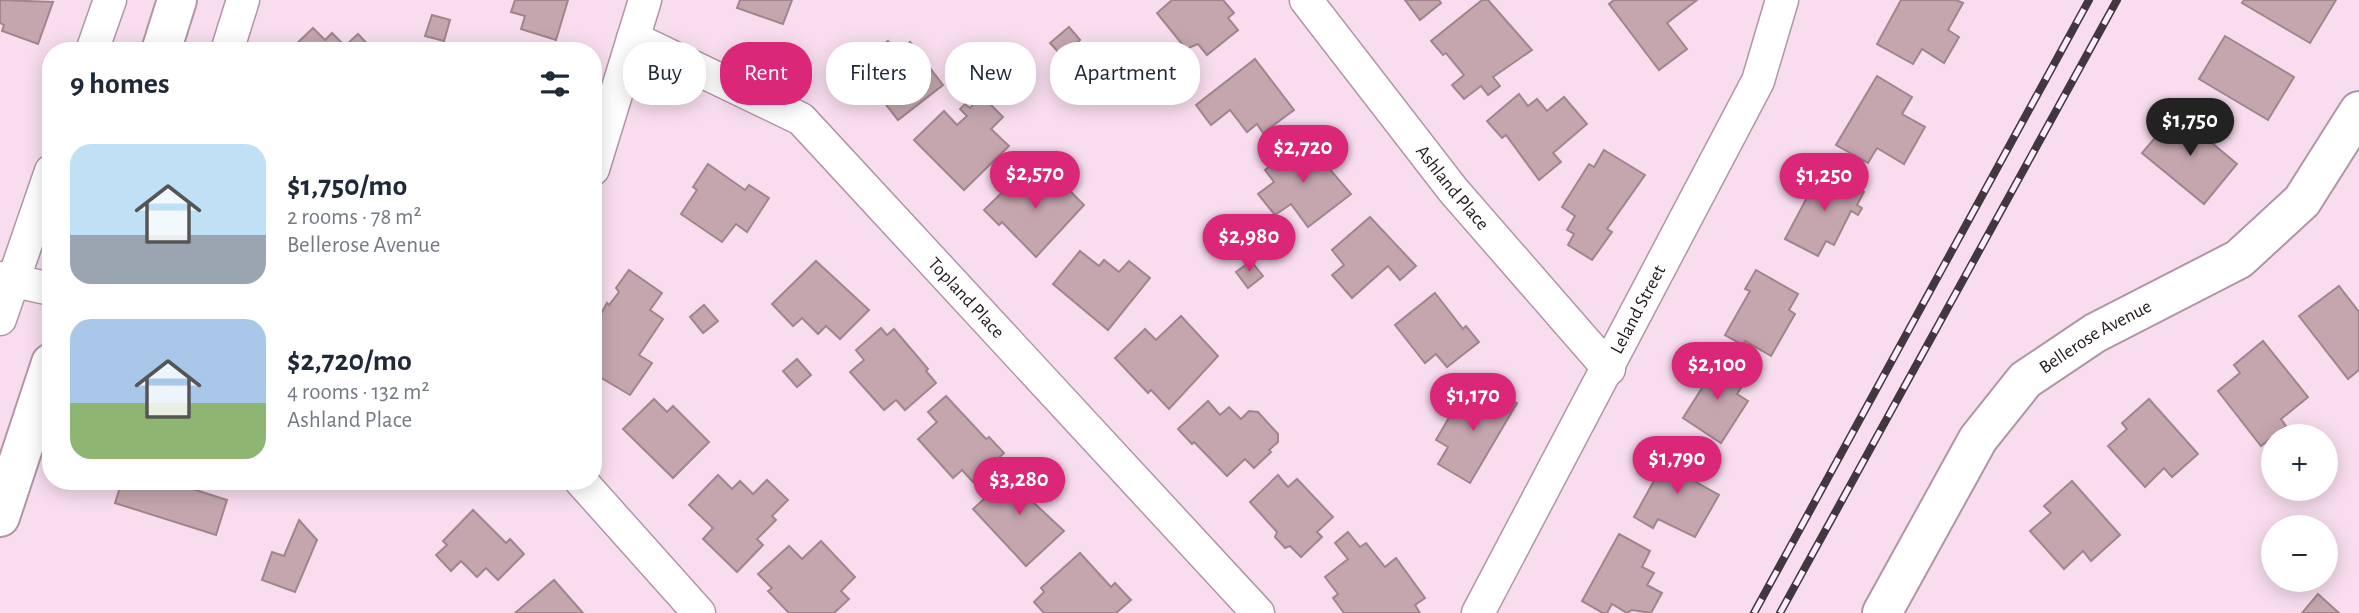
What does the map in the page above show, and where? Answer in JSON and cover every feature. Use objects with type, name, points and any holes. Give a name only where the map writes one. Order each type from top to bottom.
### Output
[{"type":"street","points":[[95,42],[110,0]]},
{"type":"street","points":[[230,42],[243,0]]},
{"type":"street","points":[[602,140],[645,0]]},
{"type":"street","name":"Ashland Place","points":[[1307,0],[1453,190],[1609,369]]},
{"type":"street","name":"Leland Street","points":[[1478,613],[1609,369],[1758,81],[1782,0]]},
{"type":"street","name":"Topland Place","points":[[633,38],[801,119],[1258,613]]},
{"type":"street","name":"Bellerose Avenue","points":[[1882,613],[1978,439],[2025,380],[2095,333],[2239,259],[2302,201],[2359,111]]},
{"type":"street","points":[[0,319],[6,279],[42,193]]},
{"type":"street","points":[[6,279],[42,287]]},
{"type":"street","points":[[0,517],[42,389]]},
{"type":"street","points":[[589,490],[699,613]]},
{"type":"building","points":[[0,0],[53,2],[38,44],[2,31],[4,25],[0,23]]},
{"type":"building","points":[[515,0],[568,0],[556,40],[521,29],[525,16],[511,12]]},
{"type":"building","points":[[740,0],[792,0],[783,24],[737,8]]},
{"type":"building","points":[[1172,0],[1223,0],[1234,13],[1228,18],[1238,30],[1207,55],[1200,46],[1200,42],[1180,42],[1157,13]]},
{"type":"building","points":[[1405,0],[1439,0],[1441,3],[1420,20]]},
{"type":"building","points":[[1482,0],[1488,0],[1532,50],[1493,77],[1500,86],[1488,95],[1481,86],[1464,99],[1452,85],[1464,75],[1446,53],[1443,55],[1431,41]]},
{"type":"building","points":[[1614,0],[1697,0],[1667,23],[1687,49],[1659,70],[1609,4]]},
{"type":"building","points":[[1901,0],[1956,0],[1963,3],[1948,30],[1959,37],[1944,63],[1922,49],[1913,64],[1877,44]]},
{"type":"building","points":[[2244,0],[2336,0],[2310,43],[2242,3]]},
{"type":"building","points":[[432,15],[450,20],[444,41],[425,36]]},
{"type":"building","points":[[1069,27],[1080,40],[1078,42],[1051,42]]},
{"type":"building","points":[[313,28],[325,40],[332,33],[341,42],[298,42]]},
{"type":"building","points":[[358,34],[366,42],[349,42]]},
{"type":"building","points":[[2225,36],[2294,77],[2268,120],[2199,79]]},
{"type":"building","points":[[1255,59],[1294,110],[1263,133],[1257,124],[1247,132],[1230,110],[1211,125],[1196,105],[1200,105],[1200,102]]},
{"type":"building","points":[[931,69],[943,85],[931,94]]},
{"type":"building","points":[[1877,76],[1912,97],[1902,114],[1925,127],[1904,164],[1877,148],[1868,163],[1836,145]]},
{"type":"building","points":[[1519,94],[1528,106],[1537,99],[1547,111],[1564,97],[1587,124],[1553,153],[1561,162],[1539,180],[1506,135],[1502,138],[1487,121]]},
{"type":"building","points":[[886,105],[917,105],[898,120]]},
{"type":"building","points":[[964,105],[970,108],[973,105],[991,105],[1003,117],[991,129],[1009,146],[964,190],[914,140],[944,111],[957,125],[967,116],[960,109]]},
{"type":"building","points":[[2176,113],[2237,164],[2204,204],[2142,153]]},
{"type":"building","points":[[1304,139],[1351,194],[1308,227],[1291,204],[1275,215],[1258,194],[1274,182],[1265,170]]},
{"type":"building","points":[[1604,150],[1645,175],[1607,229],[1612,232],[1592,260],[1568,245],[1574,234],[1567,230],[1575,216],[1562,207],[1589,164],[1594,167]]},
{"type":"building","points":[[708,164],[745,190],[749,185],[769,198],[747,232],[736,224],[722,242],[681,214],[697,190],[693,187]]},
{"type":"building","points":[[1822,169],[1864,192],[1857,205],[1862,208],[1858,215],[1851,211],[1834,245],[1826,241],[1818,256],[1785,239]]},
{"type":"building","points":[[1050,171],[1084,205],[1036,257],[1002,222],[999,225],[984,210],[1015,180],[1028,193]]},
{"type":"building","points":[[1370,217],[1416,266],[1400,280],[1388,266],[1352,298],[1332,275],[1344,265],[1332,250]]},
{"type":"building","points":[[1080,251],[1099,266],[1104,260],[1119,272],[1129,261],[1150,278],[1108,330],[1053,284]]},
{"type":"building","points":[[816,261],[869,310],[840,339],[826,326],[818,334],[802,318],[793,326],[772,304]]},
{"type":"building","points":[[1251,261],[1263,276],[1248,288],[1236,272]]},
{"type":"building","points":[[629,270],[662,293],[650,310],[663,319],[639,355],[652,363],[630,395],[602,378],[602,312],[619,292],[616,288]]},
{"type":"building","points":[[1756,270],[1798,294],[1789,310],[1795,314],[1771,356],[1745,341],[1743,345],[1725,335],[1750,291],[1745,289]]},
{"type":"building","points":[[2339,286],[2359,312],[2359,370],[2348,379],[2299,316]]},
{"type":"building","points":[[1435,293],[1463,329],[1466,326],[1479,342],[1447,367],[1436,354],[1425,363],[1395,325]]},
{"type":"building","points":[[704,305],[718,321],[703,333],[690,317]]},
{"type":"building","points":[[1181,316],[1218,356],[1169,409],[1151,390],[1148,393],[1115,358],[1145,329],[1156,340]]},
{"type":"building","points":[[881,328],[887,335],[894,329],[928,369],[926,371],[936,383],[905,410],[896,400],[884,410],[850,372],[864,360],[856,350]]},
{"type":"building","points":[[2263,341],[2308,397],[2281,419],[2285,424],[2261,424],[2261,446],[2218,391],[2240,373],[2234,365]]},
{"type":"building","points":[[1711,358],[1746,380],[1737,394],[1748,401],[1721,443],[1683,418],[1707,380],[1700,376]]},
{"type":"building","points":[[797,359],[811,375],[797,387],[783,371]]},
{"type":"building","points":[[1492,389],[1517,403],[1470,483],[1438,464],[1448,447],[1436,440],[1461,397],[1481,408]]},
{"type":"building","points":[[946,396],[986,439],[989,437],[1004,453],[973,482],[962,470],[953,478],[918,439],[937,422],[928,412]]},
{"type":"building","points":[[654,399],[667,412],[673,406],[709,442],[673,478],[623,429]]},
{"type":"building","points":[[2149,399],[2198,454],[2172,477],[2164,468],[2145,487],[2108,446],[2127,429],[2122,423]]},
{"type":"building","points":[[1208,401],[1220,415],[1229,407],[1241,419],[1249,411],[1258,412],[1278,434],[1278,442],[1269,450],[1271,452],[1254,468],[1245,459],[1227,476],[1178,429]]},
{"type":"building","points":[[1667,447],[1703,467],[1694,481],[1719,495],[1695,537],[1658,519],[1653,528],[1634,517],[1661,468],[1657,465]]},
{"type":"building","points":[[1019,467],[1043,493],[1033,502],[1064,531],[1026,566],[973,509]]},
{"type":"building","points":[[718,475],[732,489],[740,481],[753,494],[767,480],[788,500],[772,516],[776,520],[757,539],[763,545],[737,572],[703,539],[713,528],[689,505]]},
{"type":"building","points":[[1278,475],[1288,487],[1297,479],[1333,517],[1317,532],[1322,537],[1301,557],[1290,546],[1285,548],[1275,537],[1277,532],[1250,502]]},
{"type":"building","points":[[2072,481],[2120,535],[2091,561],[2083,551],[2064,569],[2030,531],[2051,513],[2044,506]]},
{"type":"building","points":[[119,490],[195,490],[227,500],[216,535],[115,503]]},
{"type":"building","points":[[473,510],[506,543],[510,539],[524,554],[498,580],[486,568],[477,577],[461,561],[451,571],[436,555],[447,545],[443,541]]},
{"type":"building","points":[[299,520],[317,540],[295,592],[262,580],[272,552],[284,556]]},
{"type":"building","points":[[1348,532],[1360,547],[1366,543],[1385,567],[1396,558],[1425,598],[1415,605],[1420,613],[1344,613],[1333,598],[1338,594],[1325,577],[1348,559],[1335,543]]},
{"type":"building","points":[[1619,534],[1650,551],[1642,567],[1654,573],[1647,585],[1662,593],[1651,613],[1632,610],[1627,613],[1612,604],[1607,613],[1603,613],[1582,601]]},
{"type":"building","points":[[821,541],[855,577],[841,591],[849,599],[834,613],[789,613],[768,591],[772,588],[758,574],[789,546],[802,559]]},
{"type":"building","points":[[1080,553],[1111,587],[1115,583],[1131,600],[1116,613],[1044,613],[1034,602],[1044,592],[1041,588]]},
{"type":"building","points":[[554,580],[583,613],[515,613]]},
{"type":"building","points":[[2318,594],[2339,613],[2302,613]]},
{"type":"railway","points":[[1754,613],[2089,0]]},
{"type":"railway","points":[[1780,613],[2117,0]]}]
